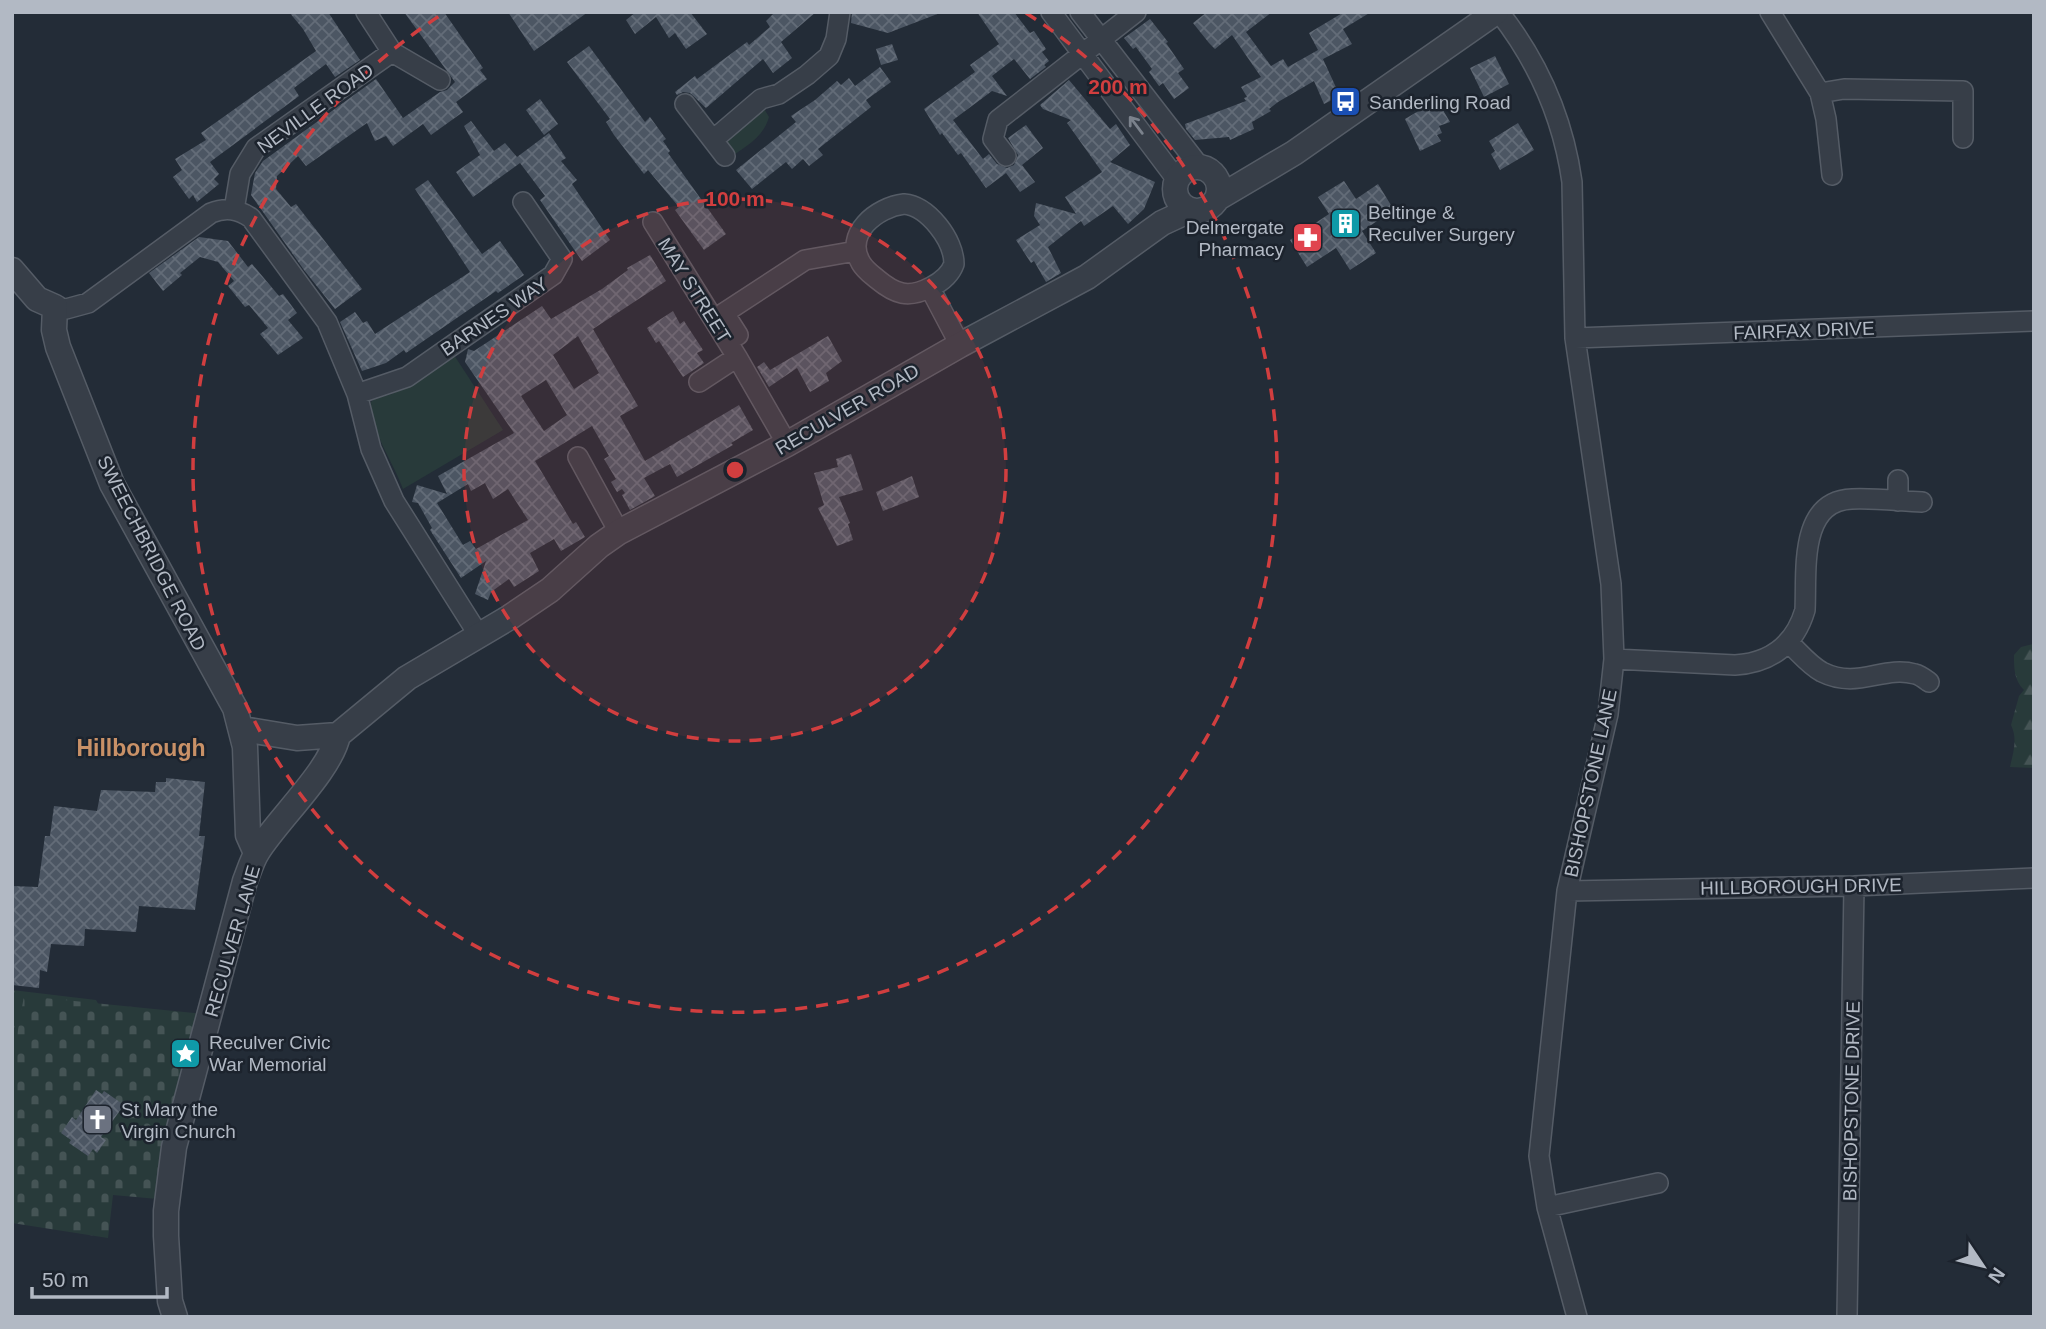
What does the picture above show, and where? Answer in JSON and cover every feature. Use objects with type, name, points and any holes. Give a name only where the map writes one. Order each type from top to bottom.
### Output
[{"type":"street","name":"NEVILLE ROAD","points":[[366,12],[392,52],[440,80]]},
{"type":"street","points":[[685,104],[719,148],[761,99],[779,94],[829,56],[836,39],[840,12]]},
{"type":"street","points":[[1052,12],[1181,194]]},
{"type":"street","points":[[1080,12],[1219,184],[1218,198]]},
{"type":"street","points":[[1006,156],[993,139],[998,120],[1136,12]]},
{"type":"street","name":"RECULVER ROAD","points":[[1181,194],[1203,210],[1209,208],[1218,198],[1344,120],[1498,12]]},
{"type":"street","name":"BISHOPSTONE LANE","points":[[1498,12],[1532,58],[1564,134],[1572,182],[1575,338],[1611,584],[1614,659],[1608,714],[1567,891],[1539,1156],[1547,1207],[1577,1317]]},
{"type":"street","points":[[1770,12],[1820,93],[1826,119],[1832,175]]},
{"type":"street","name":"NEVILLE ROAD","points":[[234,210],[240,174],[256,148],[392,52]]},
{"type":"street","points":[[1820,93],[1844,89],[1964,91],[1963,138]]},
{"type":"street","name":"RECULVER ROAD","points":[[338,735],[407,678],[550,590],[619,532],[788,444],[960,345],[1087,277],[1162,223],[1181,194],[1186,169],[1267,167]]},
{"type":"street","name":"BARNES WAY","points":[[356,394],[407,377],[553,275],[562,259],[523,202]]},
{"type":"street","points":[[895,205],[915,206],[941,230],[954,259],[952,271],[930,288],[901,293],[892,291],[864,268],[856,251],[858,236],[870,218],[879,211],[895,205]]},
{"type":"street","points":[[12,270],[37,299],[66,309],[88,303],[211,213],[234,210],[251,218],[327,322],[356,394],[371,449],[394,501],[478,634]]},
{"type":"street","name":"MAY STREET","points":[[653,222],[742,354],[788,444]]},
{"type":"street","points":[[742,354],[724,313],[805,260],[856,251]]},
{"type":"street","points":[[930,288],[960,345]]},
{"type":"street","name":"SWEECHBRIDGE ROAD","points":[[55,307],[54,330],[58,347],[112,484],[235,708],[242,729]]},
{"type":"street","name":"FAIRFAX DRIVE","points":[[1575,338],[2034,321]]},
{"type":"street","name":"MAY STREET","points":[[699,382],[742,354]]},
{"type":"street","points":[[578,457],[619,532]]},
{"type":"street","points":[[1898,481],[1898,501]]},
{"type":"street","points":[[1614,659],[1748,665],[1772,656],[1797,631],[1805,610],[1809,536],[1816,519],[1830,505],[1850,499],[1922,502]]},
{"type":"street","points":[[1788,642],[1819,670],[1831,676],[1853,680],[1899,672],[1915,674],[1929,682]]},
{"type":"street","points":[[242,729],[287,737],[338,735]]},
{"type":"street","name":"RECULVER LANE","points":[[242,729],[248,835],[257,853]]},
{"type":"street","name":"RECULVER LANE","points":[[174,1317],[170,1301],[166,1211],[174,1147],[245,881],[257,853],[322,768],[335,748],[338,735]]},
{"type":"street","name":"HILLBOROUGH DRIVE","points":[[1567,891],[1854,886],[2034,878]]},
{"type":"street","name":"BISHOPSTONE DRIVE","points":[[1847,1317],[1854,886]]},
{"type":"street","points":[[1547,1207],[1658,1183]]},
{"type":"green space","points":[[763,107],[769,117],[762,131],[752,142],[725,161],[721,140]]},
{"type":"green space","points":[[452,352],[503,430],[403,489],[378,436],[371,402],[392,394]]},
{"type":"green space","points":[[2034,638],[2034,768],[2010,767],[2015,741],[2011,725],[2019,696],[2024,690],[2016,678],[2014,655],[2021,647],[2033,644]]},
{"type":"green space","points":[[12,990],[96,1000],[100,1007],[12,1075]]},
{"type":"green space","points":[[24,996],[204,1014],[158,1199],[113,1195],[108,1238],[12,1223],[12,1064]]},
{"type":"building","points":[[289,12],[328,12],[360,60],[335,77],[326,64],[294,88],[299,96],[210,162],[219,174],[214,179],[219,184],[197,202],[193,195],[189,199],[173,177],[182,170],[175,159],[206,140],[201,133],[316,51]]},
{"type":"building","points":[[404,12],[444,12],[483,68],[480,70],[487,79],[456,102],[463,112],[431,135],[423,124],[393,146],[386,136],[375,141],[367,123],[306,166],[298,156],[277,176],[276,189],[291,207],[296,204],[362,289],[335,309],[251,195],[255,173],[263,161],[376,79],[403,118],[455,82]]},
{"type":"building","points":[[508,12],[588,12],[534,51]]},
{"type":"building","points":[[636,12],[690,12],[707,34],[686,49],[675,33],[669,38],[656,17],[635,34],[626,20]]},
{"type":"building","points":[[775,12],[816,12],[781,42],[792,58],[773,73],[763,59],[706,108],[690,93],[677,95],[675,92],[695,76],[697,79],[747,42],[749,45],[770,27],[766,21]]},
{"type":"building","points":[[852,12],[940,13],[888,33],[851,23]]},
{"type":"building","points":[[977,12],[1014,12],[1030,33],[1034,31],[1046,49],[1042,52],[1049,61],[1044,65],[1046,67],[1030,79],[1014,59],[992,76],[1007,96],[992,91],[953,120],[983,159],[989,154],[997,164],[1007,168],[1014,165],[1018,155],[1008,138],[1026,125],[1043,148],[1022,165],[1035,182],[1020,192],[1006,173],[986,188],[961,153],[958,155],[942,133],[940,135],[924,109],[975,72],[970,65],[999,44]]},
{"type":"building","points":[[1207,12],[1272,12],[1246,32],[1271,66],[1283,59],[1288,67],[1318,50],[1309,33],[1344,12],[1371,12],[1343,29],[1352,44],[1323,59],[1322,57],[1340,96],[1324,104],[1314,81],[1278,102],[1269,109],[1271,111],[1252,122],[1254,129],[1230,140],[1229,137],[1195,140],[1185,124],[1246,101],[1244,98],[1247,97],[1241,87],[1261,77],[1232,35],[1215,49],[1209,43],[1193,23]]},
{"type":"building","points":[[1150,19],[1184,69],[1178,73],[1189,88],[1174,99],[1163,83],[1159,86],[1149,72],[1152,69],[1136,47],[1133,49],[1124,38]]},
{"type":"building","points":[[892,44],[898,60],[881,65],[876,49]]},
{"type":"building","points":[[589,46],[645,122],[650,117],[666,139],[663,141],[670,151],[668,153],[726,234],[704,250],[675,210],[679,207],[648,170],[644,174],[614,135],[606,122],[610,119],[567,62]]},
{"type":"building","points":[[1495,56],[1509,84],[1484,97],[1470,68]]},
{"type":"building","points":[[880,67],[891,82],[866,100],[871,107],[818,149],[823,155],[809,166],[803,159],[792,169],[786,162],[752,189],[736,170],[796,122],[791,116],[837,81],[841,85],[849,78],[855,86]]},
{"type":"building","points":[[1069,80],[1110,129],[1116,124],[1130,145],[1110,162],[1155,182],[1144,209],[1128,224],[1113,206],[1084,226],[1081,221],[1048,247],[1061,273],[1046,282],[1034,261],[1031,263],[1016,240],[1040,225],[1034,216],[1036,203],[1076,214],[1065,197],[1102,172],[1067,123],[1071,120],[1043,109],[1040,105]]},
{"type":"building","points":[[540,99],[558,124],[544,135],[526,110]]},
{"type":"building","points":[[1437,100],[1450,122],[1439,126],[1442,133],[1437,135],[1441,141],[1420,151],[1405,119]]},
{"type":"building","points":[[471,121],[494,151],[505,143],[517,157],[549,133],[566,158],[561,161],[577,180],[572,184],[610,240],[582,261],[540,200],[545,196],[520,163],[473,197],[456,172],[480,155],[464,126]]},
{"type":"building","points":[[1518,123],[1534,150],[1500,170],[1491,154],[1495,151],[1489,141]]},
{"type":"building","points":[[428,180],[482,254],[500,241],[524,275],[406,353],[404,350],[386,363],[362,371],[340,322],[355,312],[363,323],[367,321],[375,334],[470,272],[415,189]]},
{"type":"building","name":"Beltinge & Reculver Surgery","points":[[1344,181],[1356,199],[1378,184],[1394,210],[1362,231],[1376,253],[1350,270],[1336,248],[1307,267],[1290,240],[1329,214],[1318,197]]},
{"type":"building","points":[[199,237],[228,241],[248,267],[252,264],[279,296],[283,294],[297,313],[288,320],[303,338],[278,355],[260,334],[268,328],[249,305],[245,307],[228,286],[234,281],[218,262],[200,257],[163,291],[149,273]]},
{"type":"building","points":[[650,255],[666,281],[593,329],[638,406],[620,416],[645,461],[739,405],[753,430],[731,443],[733,445],[677,477],[670,464],[644,478],[655,496],[630,510],[622,495],[625,493],[622,489],[617,492],[611,482],[616,479],[604,459],[609,456],[592,426],[535,461],[573,524],[576,522],[585,537],[561,551],[554,539],[530,553],[539,571],[514,587],[509,579],[491,592],[488,600],[475,594],[486,561],[461,578],[430,530],[432,528],[418,503],[412,502],[417,485],[447,494],[438,476],[514,433],[465,362],[468,349],[474,351],[542,306],[551,319],[602,289],[628,270],[627,268]],"holes":[[[578,336],[599,373],[574,389],[553,355]],[[546,380],[567,415],[544,431],[521,396]],[[485,483],[493,499],[508,489],[528,520],[476,549],[470,541],[463,545],[437,503],[468,484],[471,491]]]},
{"type":"building","points":[[673,311],[680,324],[684,321],[703,350],[697,353],[704,363],[683,377],[647,328]]},
{"type":"building","points":[[828,336],[842,361],[826,373],[829,381],[810,392],[797,368],[769,387],[757,367],[764,362],[770,370]]},
{"type":"building","points":[[851,454],[863,490],[839,497],[850,523],[848,524],[853,540],[837,546],[818,508],[824,505],[814,473],[838,467],[836,459]]},
{"type":"building","points":[[912,476],[919,497],[883,511],[876,492]]},
{"type":"building","points":[[166,778],[205,782],[199,836],[205,836],[195,910],[139,906],[136,932],[85,929],[84,946],[51,944],[47,972],[40,970],[39,988],[12,985],[12,886],[38,887],[45,836],[50,836],[54,806],[97,811],[101,790],[155,792],[156,782],[166,782]]},
{"type":"building","name":"St Mary the Virgin Church","points":[[96,1090],[102,1094],[104,1091],[124,1105],[101,1137],[106,1140],[97,1153],[93,1149],[88,1156],[69,1143],[71,1140],[61,1133],[72,1117],[76,1120]]},
{"type":"place","name":"Sanderling Road","points":[[1346,102]]},
{"type":"place","name":"Beltinge & Reculver Surgery","points":[[1345,223]]},
{"type":"place","name":"Delmergate Pharmacy","points":[[1307,238]]},
{"type":"place","name":"Reculver Civic War Memorial","points":[[186,1053]]},
{"type":"place","name":"St Mary the Virgin Church","points":[[98,1120]]},
{"type":"district","name":"Hillborough","points":[[141,748]]}]
